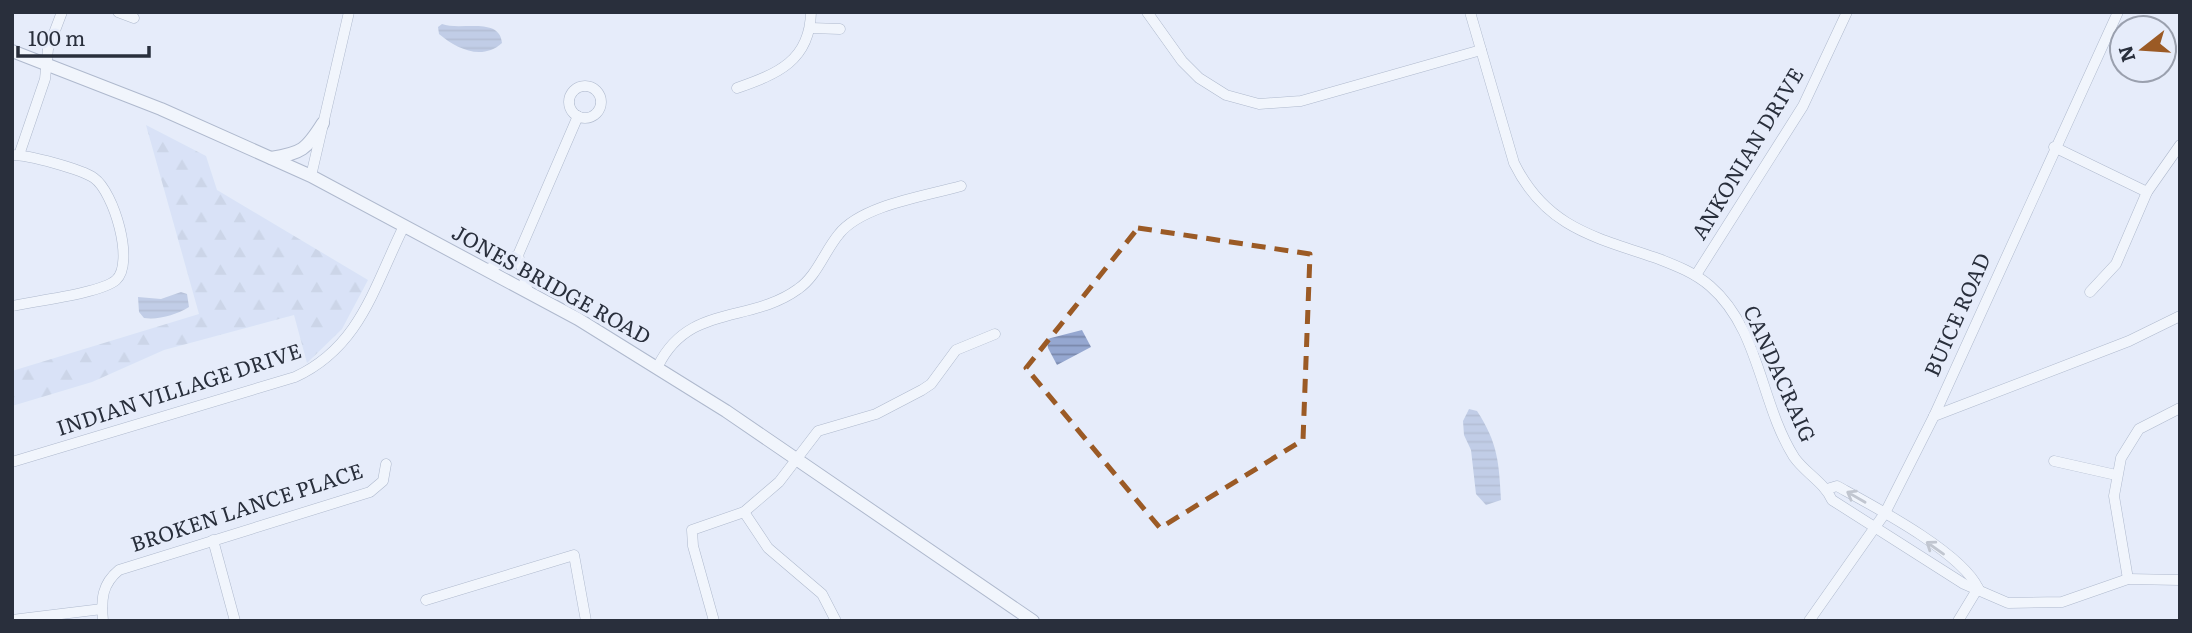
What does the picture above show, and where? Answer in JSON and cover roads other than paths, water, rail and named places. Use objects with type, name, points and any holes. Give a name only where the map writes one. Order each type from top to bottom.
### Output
[{"type":"main road","name":"JONES BRIDGE ROAD","points":[[12,51],[161,109],[311,176],[528,292],[657,366],[1033,621]]},
{"type":"main road","points":[[271,158],[297,154],[309,146],[323,123]]},
{"type":"street","points":[[12,306],[109,285],[122,273],[126,257],[108,196],[96,179],[16,155],[45,79],[48,49],[62,12]]},
{"type":"street","points":[[118,12],[134,18]]},
{"type":"street","points":[[311,176],[349,12]]},
{"type":"street","points":[[737,88],[782,70],[798,54],[811,28],[811,12]]},
{"type":"street","points":[[1147,12],[1182,61],[1199,78],[1226,95],[1259,104],[1301,101],[1481,50]]},
{"type":"street","name":"CANDACRAIG","points":[[1470,12],[1514,163],[1524,183],[1540,204],[1578,230],[1696,275],[1720,295],[1739,320],[1795,458],[1827,489],[1832,500],[1964,584],[2008,603],[2062,602],[2129,579]]},
{"type":"street","name":"ANKONIAN DRIVE","points":[[1696,275],[1797,117],[1847,12]]},
{"type":"street","name":"BUICE ROAD","points":[[1808,621],[1885,513],[1934,416],[2054,147],[2118,12]]},
{"type":"street","points":[[811,28],[840,29]]},
{"type":"street","points":[[528,292],[518,255],[578,116]]},
{"type":"street","points":[[2090,292],[2116,264],[2147,192],[2180,145]]},
{"type":"street","points":[[2054,147],[2147,192]]},
{"type":"street","points":[[657,366],[672,343],[693,326],[779,300],[797,290],[814,274],[839,234],[858,218],[961,186]]},
{"type":"street","name":"INDIAN VILLAGE DRIVE","points":[[12,462],[295,377],[318,366],[338,350],[353,331],[404,226]]},
{"type":"street","points":[[486,270],[518,255]]},
{"type":"street","points":[[1934,416],[2118,345],[2180,316]]},
{"type":"street","points":[[714,621],[692,530],[744,512],[779,482],[818,431],[876,414],[922,390],[931,384],[956,350],[995,334]]},
{"type":"street","points":[[2180,408],[2139,429],[2121,458],[2114,496],[2129,579],[2180,580]]},
{"type":"street","points":[[2054,461],[2116,475]]},
{"type":"street","name":"BROKEN LANCE PLACE","points":[[103,621],[104,587],[119,570],[370,492],[383,481],[386,464]]},
{"type":"street","name":"CANDACRAIG","points":[[1827,489],[1837,486],[1885,513],[1970,572],[1978,589]]},
{"type":"street","points":[[744,512],[768,548],[822,594],[836,621]]},
{"type":"street","points":[[213,540],[235,621]]},
{"type":"street","points":[[426,600],[574,555],[586,621]]},
{"type":"street","points":[[1958,621],[1978,589]]},
{"type":"street","points":[[12,620],[102,609]]}]
